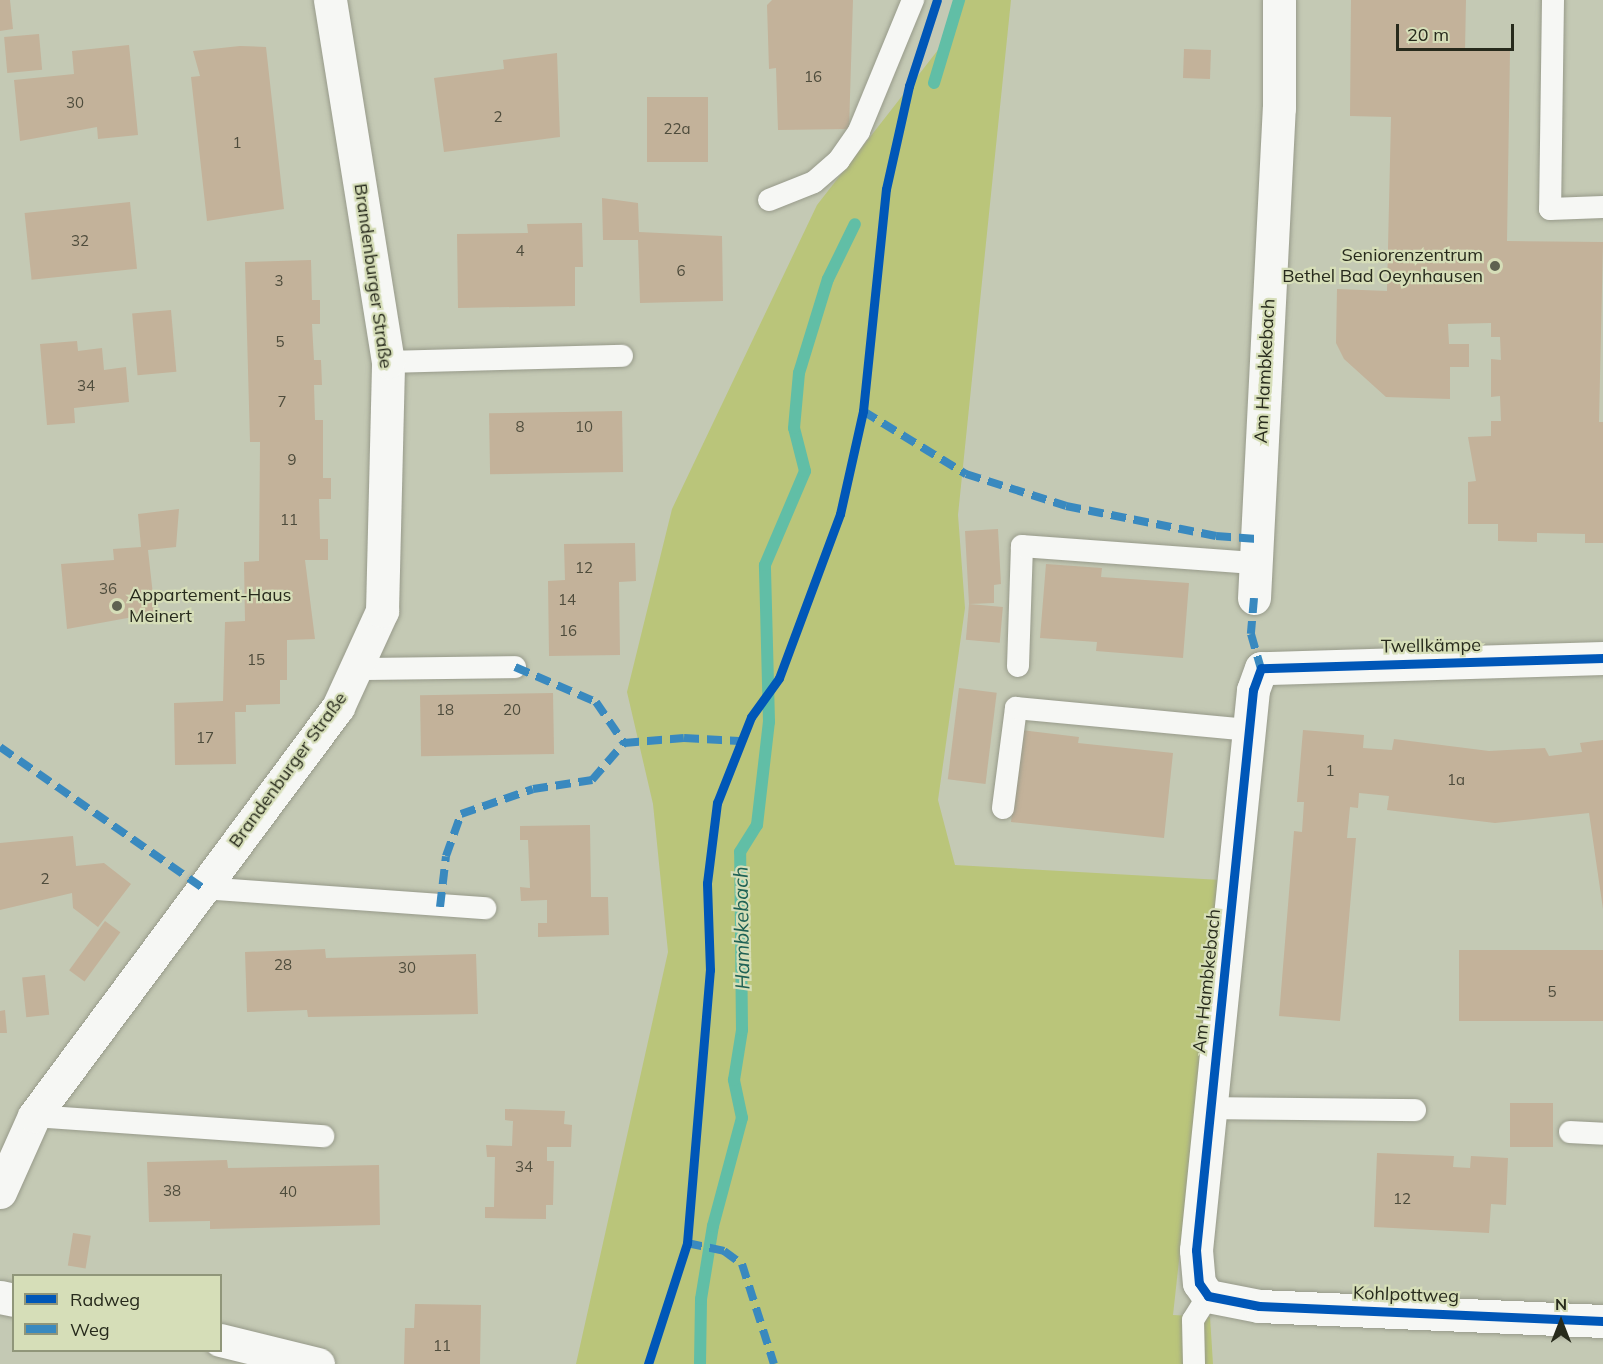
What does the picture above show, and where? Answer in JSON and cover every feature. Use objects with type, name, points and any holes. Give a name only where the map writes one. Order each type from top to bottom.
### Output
[{"type":"street","name":"Brandenburger Straße","points":[[0,1192],[34,1116],[338,707],[382,611],[388,362],[330,0]]},
{"type":"street","name":"Am Hambkebach","points":[[1254,598],[1279,108],[1279,0]]},
{"type":"street","name":"Twellkämpe","points":[[1261,668],[1603,658]]},
{"type":"street","name":"Am Hambkebach","points":[[1208,1296],[1199,1283],[1196,1250],[1250,730],[1261,668]]},
{"type":"street","name":"Kohlpottweg","points":[[1208,1296],[1259,1306],[1603,1321]]},
{"type":"street","points":[[222,1340],[318,1364]]},
{"type":"lane","points":[[769,200],[814,182],[839,160],[859,131],[913,0]]},
{"type":"lane","points":[[1553,0],[1550,209],[1603,207]]},
{"type":"lane","points":[[388,362],[622,356]]},
{"type":"lane","points":[[1018,666],[1022,546],[1256,563]]},
{"type":"lane","points":[[357,669],[515,667]]},
{"type":"lane","points":[[1003,808],[1016,708],[1250,730]]},
{"type":"lane","points":[[203,888],[485,908]]},
{"type":"lane","points":[[1210,1108],[1415,1110]]},
{"type":"lane","points":[[34,1116],[323,1136]]},
{"type":"lane","points":[[1570,1132],[1603,1134]]},
{"type":"lane","points":[[1194,1364],[1193,1320],[1208,1296]]},
{"type":"green space","points":[[957,0],[1011,0],[958,515],[965,608],[938,800],[955,865],[1221,880],[1173,1315],[1210,1317],[1213,1364],[576,1364],[668,952],[653,804],[627,692],[672,509],[817,205],[952,32]]},
{"type":"building","points":[[0,0],[10,0],[13,29],[0,31]]},
{"type":"building","points":[[772,0],[853,0],[849,129],[778,130],[776,68],[769,69],[767,5]]},
{"type":"building","name":"Seniorenzentrum Bethel Bad Oeynhausen","points":[[1351,0],[1466,0],[1465,51],[1510,51],[1507,241],[1603,242],[1599,422],[1603,422],[1603,543],[1585,543],[1585,534],[1537,533],[1537,542],[1498,541],[1498,524],[1468,524],[1468,482],[1476,481],[1468,437],[1491,436],[1491,421],[1501,421],[1500,396],[1491,397],[1491,359],[1501,360],[1500,337],[1491,337],[1491,323],[1448,324],[1449,344],[1469,344],[1469,367],[1450,367],[1450,399],[1386,397],[1344,359],[1336,343],[1337,289],[1387,291],[1391,117],[1350,116]]},
{"type":"building","points":[[39,34],[42,70],[7,73],[4,37]]},
{"type":"building","points":[[129,45],[138,135],[98,139],[97,127],[20,141],[14,80],[74,74],[72,51]]},
{"type":"building","points":[[240,46],[266,47],[284,209],[207,221],[191,77],[200,76],[193,51]]},
{"type":"building","points":[[1184,49],[1211,50],[1210,79],[1183,78]]},
{"type":"building","points":[[557,53],[560,137],[444,152],[434,78],[504,69],[503,60]]},
{"type":"building","points":[[647,97],[708,97],[708,162],[647,162]]},
{"type":"building","points":[[602,198],[638,203],[639,232],[722,236],[723,301],[640,303],[638,240],[603,240]]},
{"type":"building","points":[[130,202],[137,269],[32,280],[25,213]]},
{"type":"building","points":[[582,223],[583,267],[575,267],[575,306],[458,308],[457,234],[528,233],[527,224]]},
{"type":"building","points":[[311,260],[312,300],[320,300],[320,324],[312,324],[314,360],[321,360],[322,385],[314,385],[315,420],[323,420],[323,478],[331,478],[331,499],[319,499],[320,539],[328,539],[328,560],[305,560],[315,639],[287,640],[287,680],[280,680],[280,704],[246,705],[246,712],[235,712],[236,764],[175,765],[174,703],[223,701],[225,622],[245,621],[244,562],[259,561],[260,442],[250,442],[245,262]]},
{"type":"building","points":[[171,310],[176,372],[138,375],[132,313]]},
{"type":"building","points":[[77,341],[78,351],[102,348],[104,370],[126,367],[129,402],[74,408],[75,423],[47,425],[40,344]]},
{"type":"building","points":[[622,411],[623,472],[490,474],[489,413]]},
{"type":"building","points":[[179,509],[176,547],[148,550],[155,613],[67,629],[61,564],[114,560],[113,549],[141,547],[138,514]]},
{"type":"building","points":[[998,529],[1001,584],[994,585],[994,603],[969,604],[965,531]]},
{"type":"building","points":[[635,543],[636,581],[619,582],[620,655],[549,656],[548,581],[565,580],[564,544]]},
{"type":"building","points":[[1046,564],[1102,568],[1101,577],[1189,583],[1183,658],[1096,651],[1097,642],[1040,638]]},
{"type":"building","points":[[969,604],[1003,607],[1000,643],[966,640]]},
{"type":"building","points":[[959,688],[997,693],[986,784],[948,779]]},
{"type":"building","points":[[553,693],[554,754],[421,756],[420,695]]},
{"type":"building","points":[[1021,730],[1079,737],[1078,743],[1173,753],[1164,838],[1011,822]]},
{"type":"building","points":[[1303,730],[1364,735],[1363,748],[1392,750],[1394,739],[1489,751],[1545,748],[1549,756],[1582,752],[1580,743],[1603,740],[1603,909],[1589,813],[1495,823],[1387,810],[1389,796],[1359,793],[1358,808],[1350,807],[1347,838],[1356,838],[1340,1021],[1279,1016],[1294,831],[1302,832],[1304,802],[1297,802]]},
{"type":"building","points":[[590,825],[591,897],[608,897],[609,935],[538,937],[538,923],[547,923],[547,900],[521,901],[520,887],[530,888],[528,840],[520,840],[520,826]]},
{"type":"building","points":[[73,836],[76,866],[104,863],[131,884],[98,927],[73,908],[72,893],[0,910],[0,843]]},
{"type":"building","points":[[105,921],[120,932],[85,982],[69,970]]},
{"type":"building","points":[[325,949],[326,958],[476,954],[478,1014],[308,1017],[307,1010],[247,1012],[245,952]]},
{"type":"building","points":[[1459,950],[1603,950],[1603,1021],[1459,1021]]},
{"type":"building","points":[[45,975],[49,1015],[26,1017],[22,977]]},
{"type":"building","points":[[5,1010],[7,1033],[0,1033],[0,1011]]},
{"type":"building","points":[[1510,1103],[1553,1103],[1553,1147],[1510,1147]]},
{"type":"building","points":[[505,1109],[565,1111],[564,1124],[572,1125],[571,1147],[547,1147],[547,1161],[554,1161],[553,1205],[546,1205],[546,1219],[485,1218],[485,1207],[494,1207],[495,1157],[487,1157],[486,1145],[512,1146],[513,1121],[505,1120]]},
{"type":"building","points":[[1377,1153],[1454,1156],[1453,1167],[1470,1168],[1471,1156],[1508,1158],[1506,1205],[1491,1204],[1489,1233],[1374,1227]]},
{"type":"building","points":[[227,1160],[228,1168],[379,1165],[380,1225],[210,1229],[210,1221],[149,1222],[147,1162]]},
{"type":"building","points":[[73,1233],[91,1236],[86,1268],[68,1266]]},
{"type":"building","points":[[415,1304],[481,1305],[480,1364],[404,1364],[405,1328],[414,1328]]},
{"type":"waterway","name":"Hambkebach","points":[[934,83],[959,0]]},
{"type":"waterway","name":"Hambkebach","points":[[700,1364],[701,1299],[713,1226],[742,1118],[734,1080],[742,1030],[740,852],[757,825],[769,722],[765,565],[805,471],[794,428],[799,373],[828,279],[855,224]]},
{"type":"marked path","points":[[863,411],[966,474],[1066,506],[1216,536],[1257,539]]},
{"type":"marked path","points":[[1254,598],[1251,634],[1261,668]]},
{"type":"marked path","points":[[515,667],[596,702],[624,743]]},
{"type":"marked path","points":[[440,907],[446,856],[461,814],[533,789],[592,780],[624,743],[684,738],[739,741]]},
{"type":"marked path","points":[[0,747],[203,888]]},
{"type":"marked path","points":[[687,1243],[724,1251],[742,1264],[774,1364]]},
{"type":"cycle path","points":[[648,1364],[687,1243],[710,970],[707,883],[717,803],[751,717],[779,678],[840,514],[863,411],[886,189],[909,86],[937,0]]},
{"type":"cycle path","points":[[1603,658],[1261,668],[1253,690],[1196,1250],[1199,1283],[1208,1296],[1259,1306],[1603,1321]]},
{"type":"place","name":"Seniorenzentrum Bethel Bad Oeynhausen","points":[[1495,266]]},
{"type":"place","name":"Appartement-Haus Meinert","points":[[117,606]]}]
